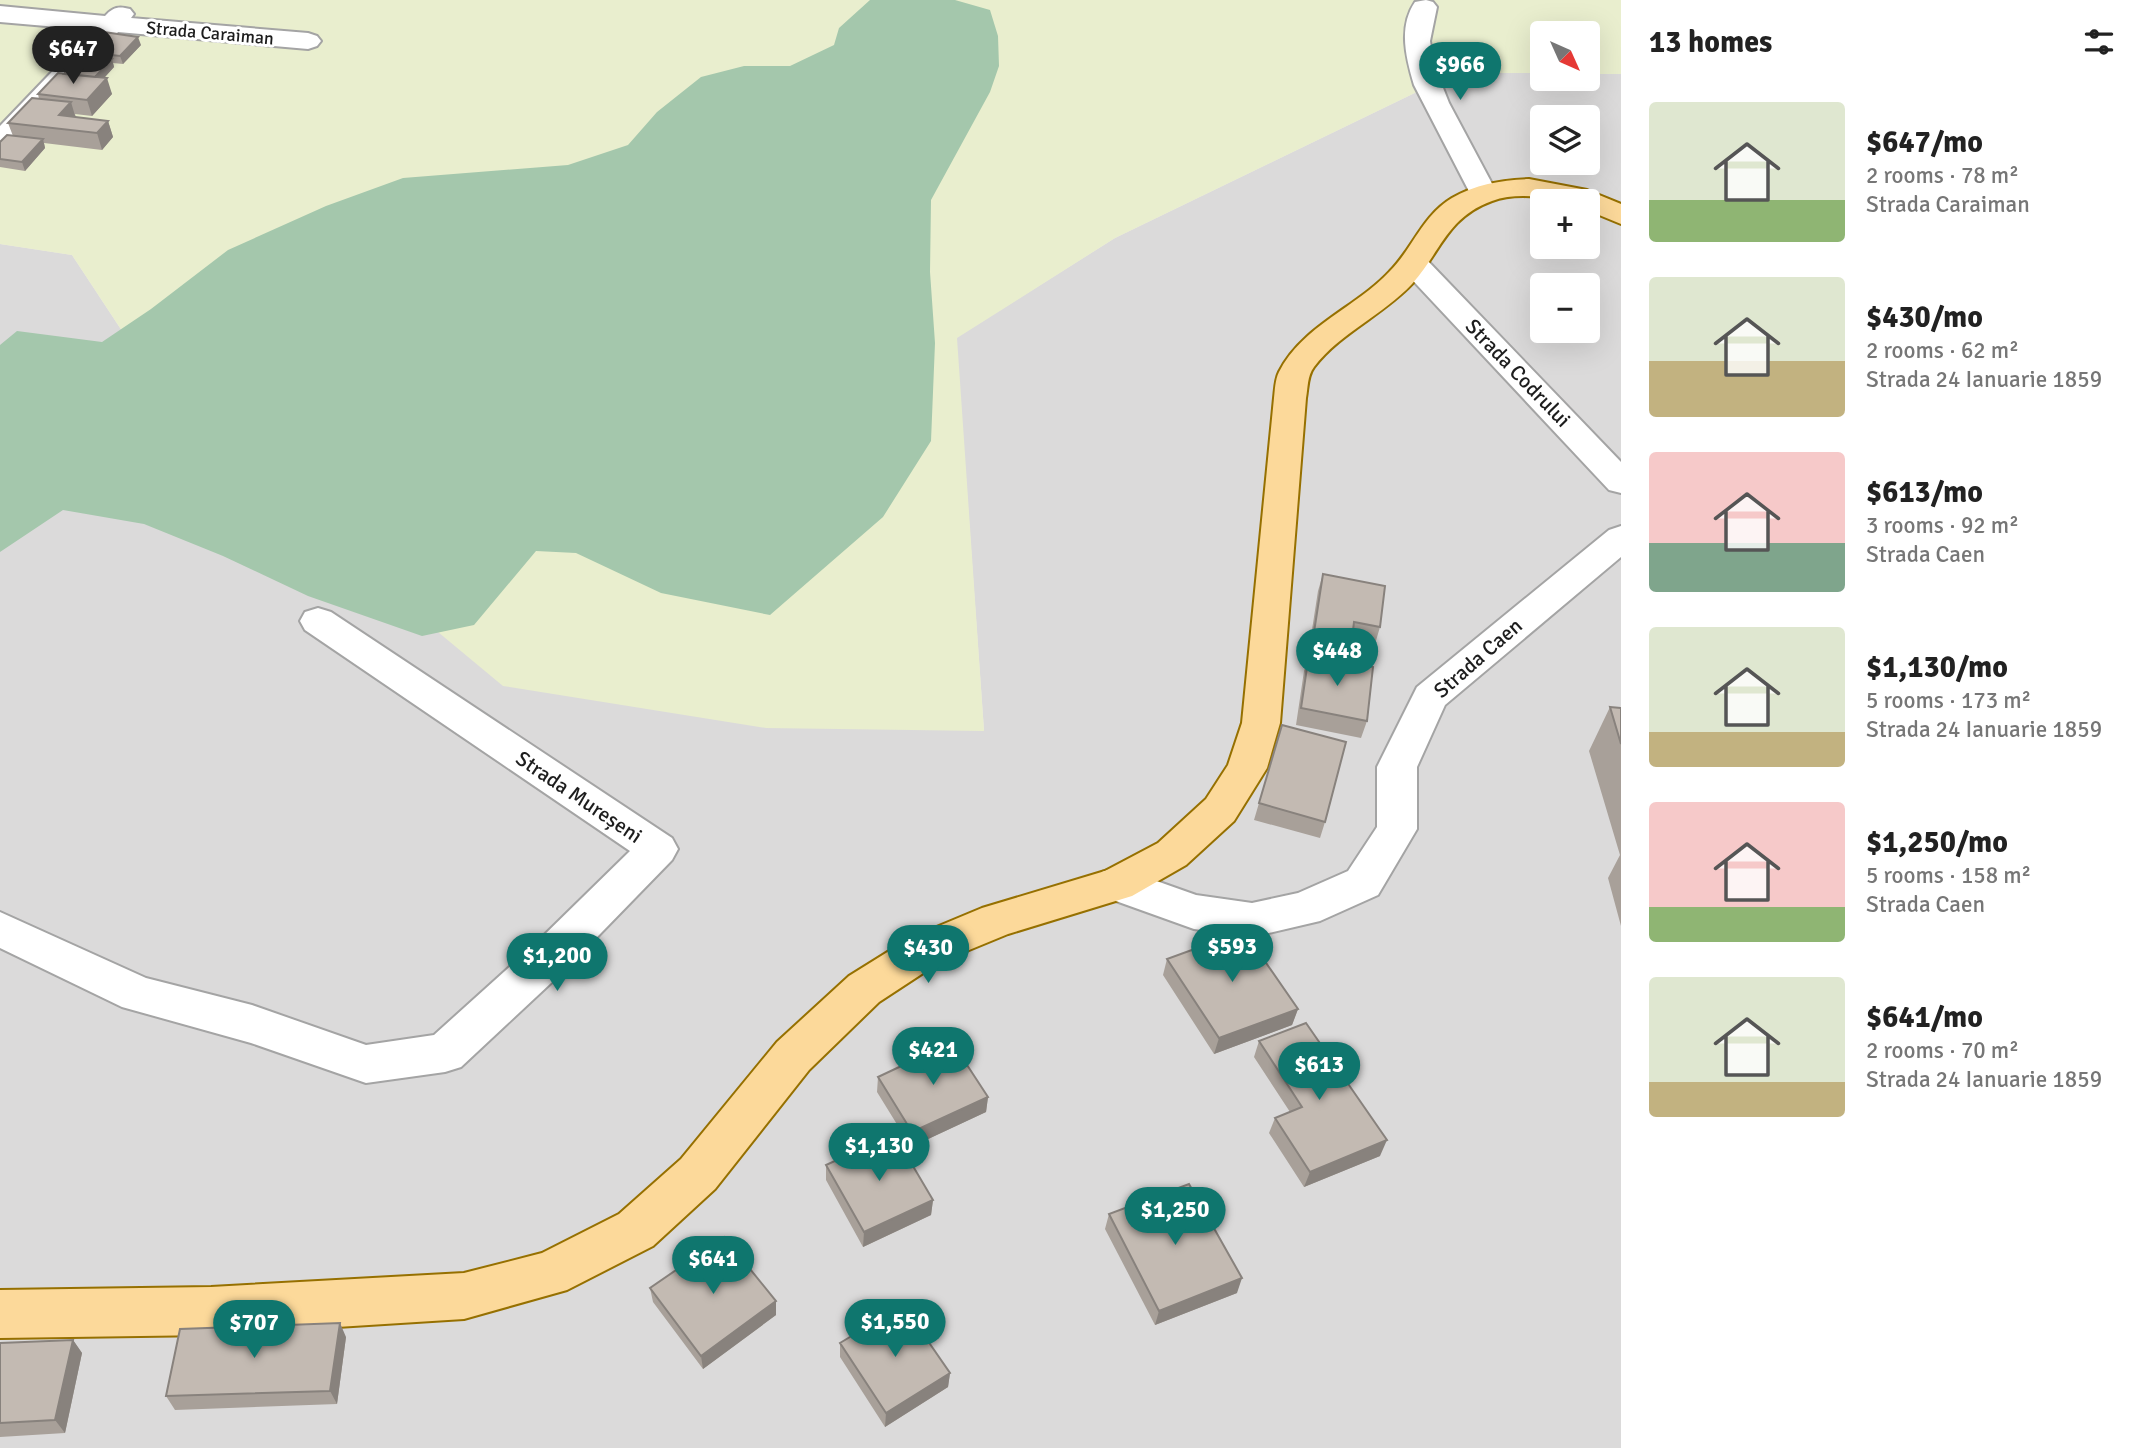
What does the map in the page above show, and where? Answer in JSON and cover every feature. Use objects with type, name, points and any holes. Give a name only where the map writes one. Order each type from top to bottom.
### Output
[{"type":"main road","points":[[0,1314],[211,1311],[464,1296],[550,1274],[636,1230],[698,1174],[793,1056],[864,989],[925,950],[997,920],[1117,884],[1172,854],[1220,810],[1247,768],[1261,723],[1290,398],[1295,371],[1317,346],[1394,285],[1414,264],[1441,221],[1462,203],[1483,193],[1524,187],[1558,191],[1601,204],[1621,215]]},
{"type":"street","name":"Strada Caraiman","points":[[0,142],[113,24],[132,0]]},
{"type":"street","points":[[1424,7],[1417,43],[1430,86],[1442,120],[1469,163],[1483,193]]},
{"type":"street","name":"Strada Caraiman","points":[[0,14],[308,41]]},
{"type":"street","name":"Strada Codrului","points":[[1414,264],[1621,482]]},
{"type":"street","name":"Strada Caen","points":[[1117,884],[1194,912],[1252,920],[1305,909],[1363,883],[1397,829],[1397,767],[1430,697],[1621,538]]},
{"type":"street","name":"Strada Mureșeni","points":[[0,929],[137,994],[252,1024],[366,1064],[445,1053],[551,956],[658,849],[318,621]]},
{"type":"shaded area","points":[[1456,73],[1530,73],[1530,91],[1600,91],[1600,74],[1621,74],[1621,1448],[0,1448],[0,244],[72,255],[178,416],[984,730],[956,338],[1115,238]]},
{"type":"green space","points":[[0,0],[1621,0],[1621,74],[1600,74],[1600,21],[1530,21],[1530,73],[1456,73],[1115,238],[957,338],[984,731],[766,728],[503,686],[178,416],[72,255],[0,244]]},
{"type":"green space","points":[[870,0],[955,0],[990,10],[998,36],[999,66],[990,92],[931,200],[930,272],[935,343],[931,441],[883,517],[770,615],[661,593],[576,553],[536,551],[474,625],[422,636],[308,596],[223,556],[144,524],[63,510],[0,552],[0,345],[17,331],[102,342],[151,309],[228,250],[326,206],[403,178],[568,165],[628,145],[657,112],[701,77],[744,66],[790,66],[834,45],[839,28]]},
{"type":"building","points":[[104,32],[138,37],[120,56],[85,52]]},
{"type":"building","points":[[81,56],[112,59],[95,77],[64,74]]},
{"type":"building","points":[[58,73],[107,78],[87,100],[38,94]]},
{"type":"building","points":[[32,98],[71,102],[59,115],[108,121],[97,133],[8,123]]},
{"type":"building","points":[[7,135],[43,139],[22,162],[0,159],[0,142]]},
{"type":"building","points":[[1323,574],[1385,586],[1380,627],[1354,622],[1352,639],[1314,632]]},
{"type":"building","points":[[1309,654],[1373,667],[1367,721],[1301,708]]},
{"type":"building","points":[[1610,707],[1621,708],[1621,744]]},
{"type":"building","points":[[1282,725],[1346,742],[1325,822],[1259,803]]},
{"type":"building","points":[[1244,931],[1298,1009],[1219,1038],[1167,959]]},
{"type":"building","points":[[1306,1023],[1387,1140],[1310,1172],[1275,1118],[1302,1107],[1259,1041]]},
{"type":"building","points":[[952,1042],[988,1097],[912,1132],[878,1077]]},
{"type":"building","points":[[894,1134],[933,1200],[864,1232],[826,1165]]},
{"type":"building","points":[[1189,1184],[1242,1278],[1159,1311],[1109,1214]]},
{"type":"building","points":[[724,1237],[776,1301],[701,1356],[650,1288]]},
{"type":"building","points":[[903,1305],[950,1373],[886,1413],[840,1343]]},
{"type":"building","points":[[340,1323],[330,1391],[166,1396],[180,1329]]},
{"type":"building","points":[[73,1340],[55,1420],[0,1423],[0,1343]]}]
